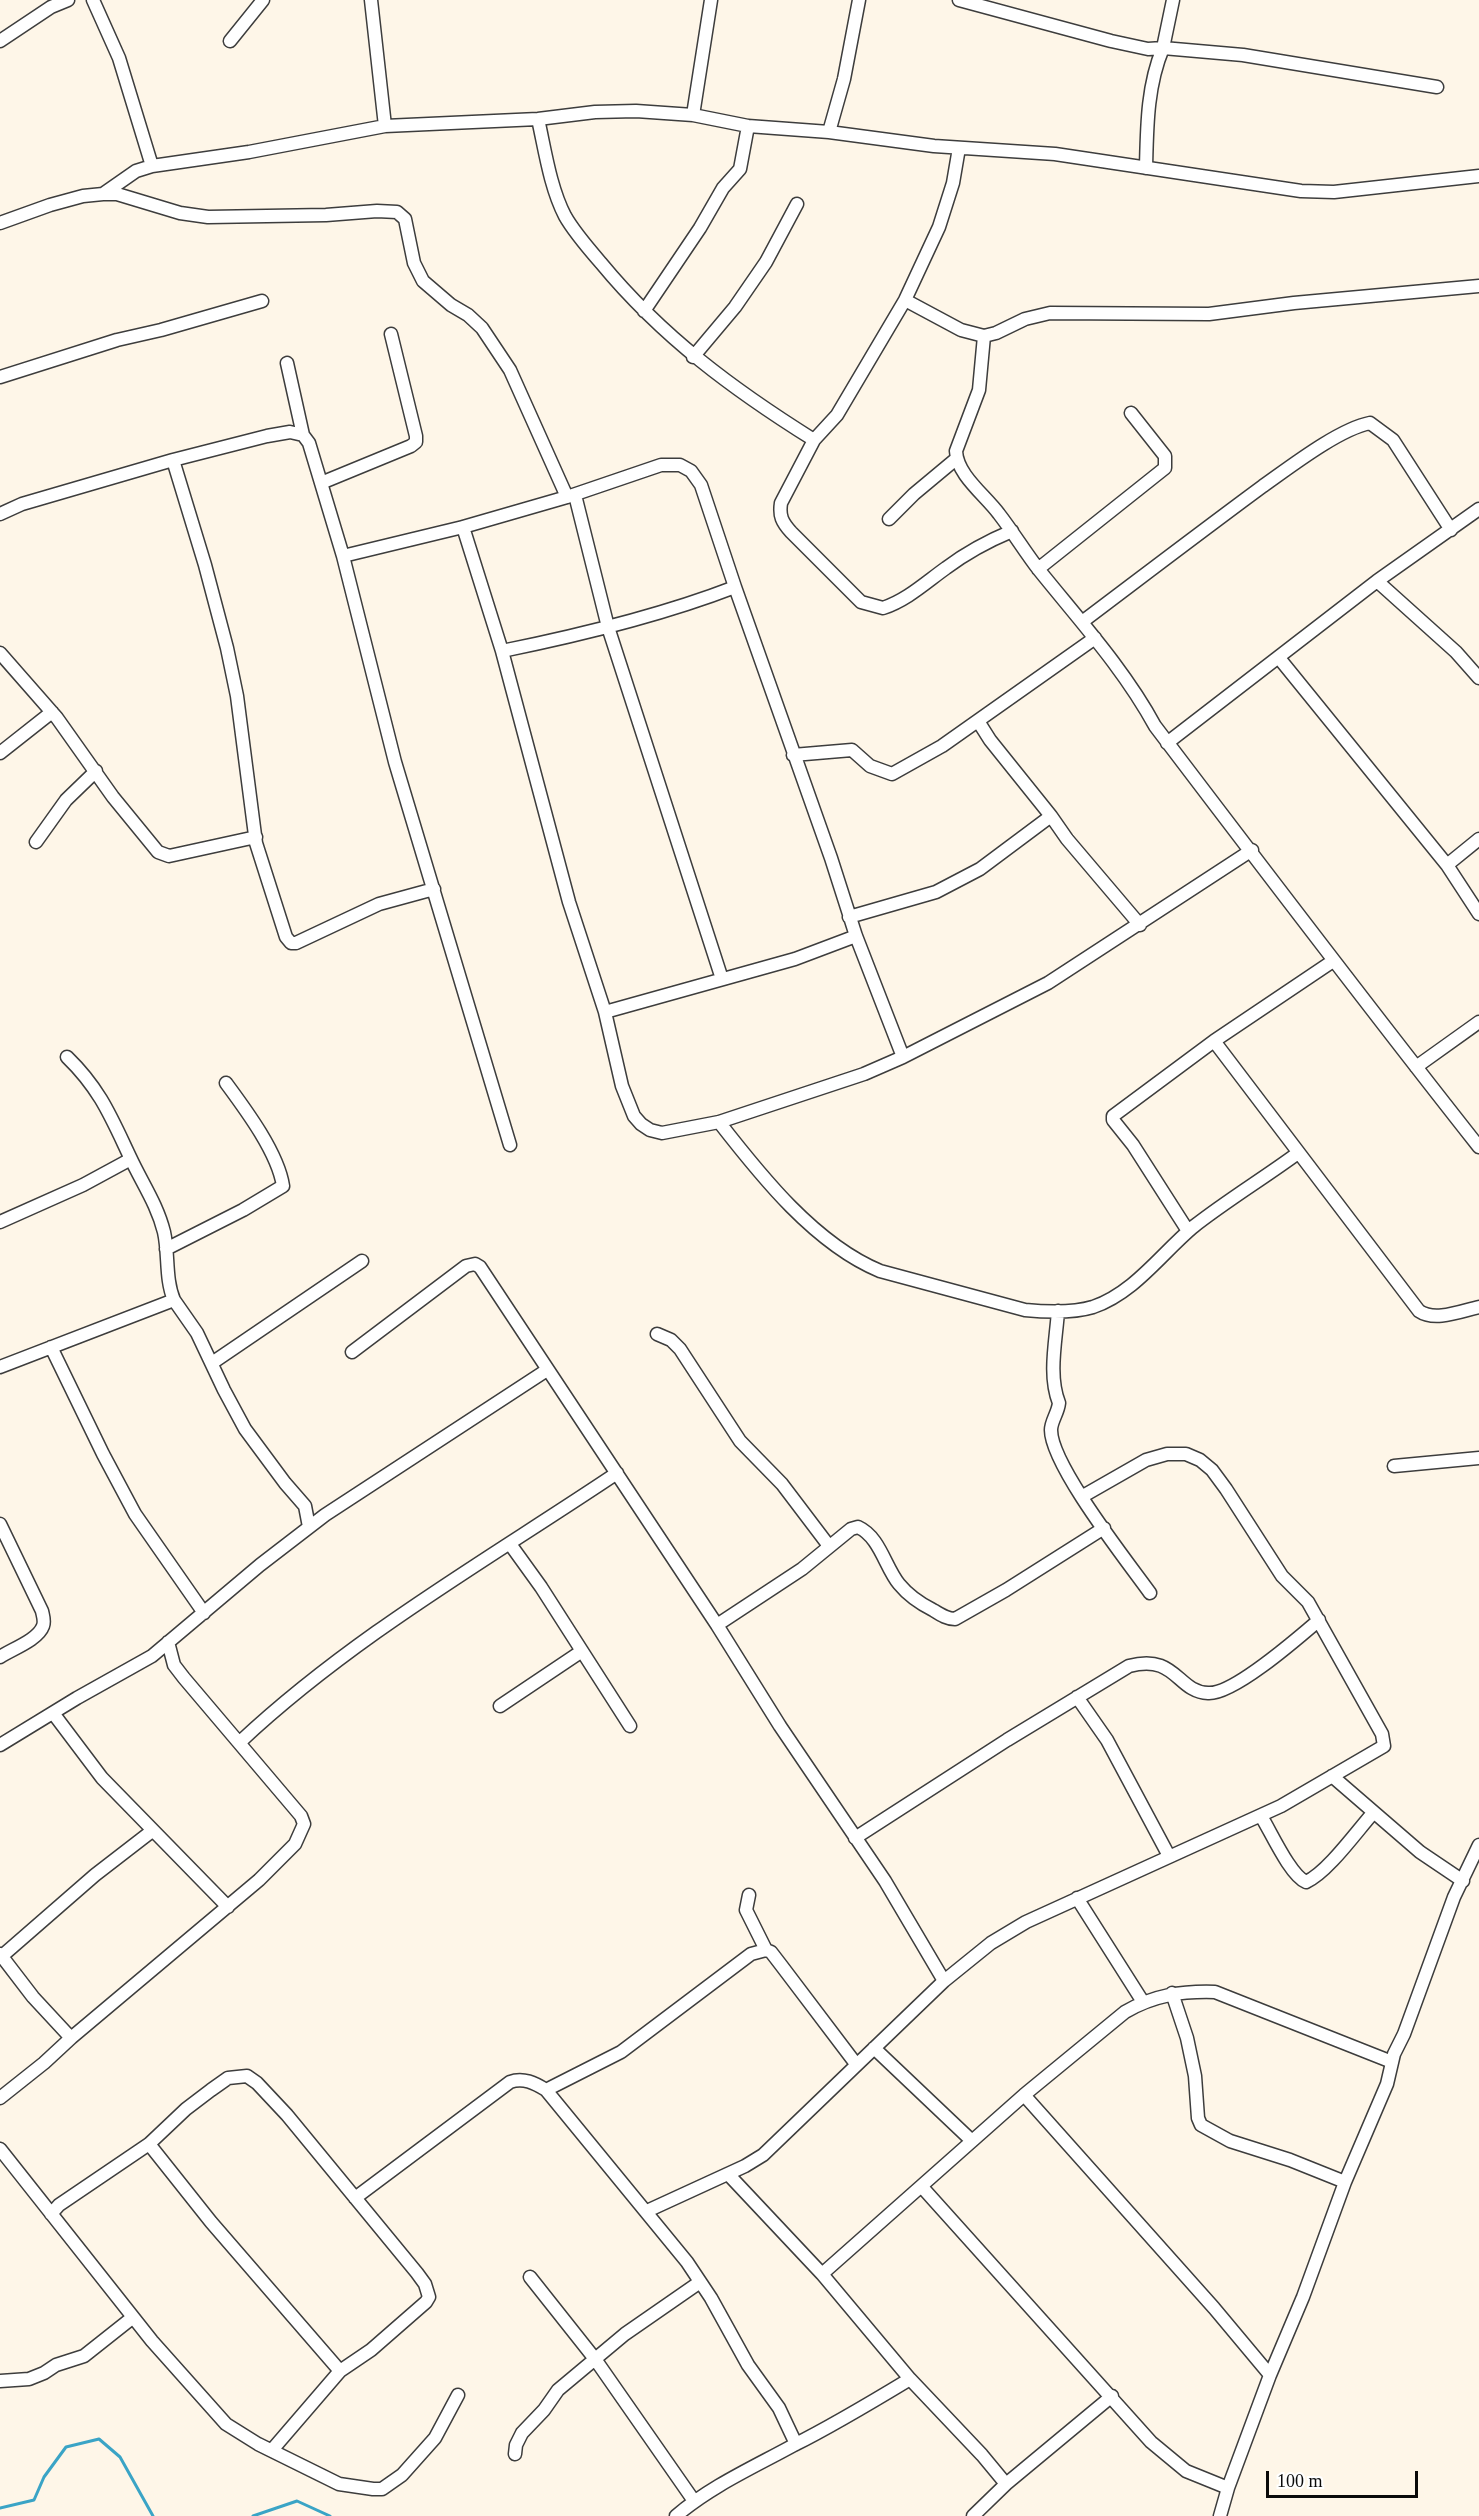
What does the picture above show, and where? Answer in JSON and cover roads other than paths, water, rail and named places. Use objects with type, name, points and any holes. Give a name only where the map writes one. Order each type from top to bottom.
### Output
[{"type":"street","points":[[0,41],[51,7],[68,0]]},
{"type":"street","points":[[93,0],[119,58],[152,166]]},
{"type":"street","points":[[230,41],[265,0],[273,0]]},
{"type":"street","points":[[371,0],[385,126]]},
{"type":"street","points":[[693,115],[711,0]]},
{"type":"street","points":[[829,132],[844,79],[860,0]]},
{"type":"street","points":[[959,0],[1111,41],[1148,48],[1244,55],[1437,87]]},
{"type":"street","points":[[1146,168],[1152,81],[1163,48],[1173,0]]},
{"type":"street","points":[[104,194],[136,171],[152,166],[249,152],[385,126],[538,119],[636,111],[693,115],[748,126],[829,132],[959,148],[1055,154],[1268,188],[1334,192],[1479,176]]},
{"type":"street","points":[[538,119],[554,186],[565,216],[618,284],[693,357],[761,407],[814,440]]},
{"type":"street","points":[[644,311],[700,228],[723,188],[740,169],[748,126]]},
{"type":"street","points":[[959,148],[953,183],[939,227],[905,300],[837,415],[814,440],[781,503],[779,514],[791,532],[861,602],[882,608],[900,601],[977,548],[1012,531]]},
{"type":"street","points":[[0,223],[50,205],[83,196],[104,194],[117,194],[180,213],[208,217],[326,215],[377,211],[397,212],[405,219],[414,263],[423,280],[443,299],[468,315],[482,328],[510,369],[571,496],[608,627],[722,979]]},
{"type":"street","points":[[693,357],[735,307],[766,262],[797,204]]},
{"type":"street","points":[[905,300],[961,330],[984,336],[996,333],[1025,319],[1050,313],[1209,314],[1294,303],[1479,286]]},
{"type":"street","points":[[0,377],[117,340],[262,301]]},
{"type":"street","points":[[321,483],[416,442],[391,334]]},
{"type":"street","points":[[984,336],[979,390],[956,451],[956,459],[965,475],[1012,531],[1038,569],[1125,677],[1167,743],[1251,850],[1333,961],[1479,1147]]},
{"type":"street","points":[[287,363],[303,435],[309,443],[343,556],[395,762],[510,1145]]},
{"type":"street","points":[[1038,569],[1165,468],[1166,456],[1131,413]]},
{"type":"street","points":[[1082,622],[1292,465],[1345,431],[1361,425],[1370,423],[1393,440],[1451,530]]},
{"type":"street","points":[[0,514],[22,504],[173,460],[267,436],[290,432],[303,435]]},
{"type":"street","points":[[889,519],[914,494],[956,459]]},
{"type":"street","points":[[173,460],[205,565],[235,687],[256,837],[286,937],[291,943],[296,943],[379,904],[434,889]]},
{"type":"street","points":[[343,556],[463,527],[571,496],[661,465],[680,465],[691,471],[701,485],[708,503],[793,755],[831,858],[849,917],[903,1057]]},
{"type":"street","points":[[1167,743],[1377,581],[1479,509]]},
{"type":"street","points":[[463,527],[502,651],[569,902],[604,1012],[622,1086],[634,1116],[641,1124],[662,1133],[719,1122],[864,1074],[903,1057],[1048,983],[1140,925],[1251,850]]},
{"type":"street","points":[[1377,581],[1456,652],[1479,678]]},
{"type":"street","points":[[502,651],[557,641],[608,627],[735,587]]},
{"type":"street","points":[[793,755],[852,750],[870,766],[892,774],[913,764],[978,721],[1095,638]]},
{"type":"street","points":[[0,653],[52,712],[136,827],[164,855],[256,837]]},
{"type":"street","points":[[1279,658],[1447,865],[1479,914]]},
{"type":"street","points":[[0,753],[52,712]]},
{"type":"street","points":[[978,721],[990,740],[1067,839],[1140,925]]},
{"type":"street","points":[[36,842],[66,800],[96,771]]},
{"type":"street","points":[[849,917],[936,892],[980,869],[1051,816]]},
{"type":"street","points":[[1447,865],[1479,839]]},
{"type":"street","points":[[604,1012],[795,959],[856,936]]},
{"type":"street","points":[[1188,1231],[1133,1145],[1113,1120],[1113,1116],[1214,1041],[1333,961]]},
{"type":"street","points":[[1416,1067],[1479,1022]]},
{"type":"street","points":[[1214,1041],[1419,1311],[1424,1314],[1438,1315],[1479,1308]]},
{"type":"street","points":[[67,1057],[83,1072],[102,1098],[130,1160],[158,1210],[166,1249],[169,1283],[174,1300],[197,1333],[245,1429],[305,1506],[325,1515]]},
{"type":"street","points":[[166,1249],[243,1210],[283,1186],[256,1126],[226,1083]]},
{"type":"street","points":[[719,1122],[761,1176],[814,1226],[861,1263],[880,1271],[1025,1310],[1058,1311],[1092,1307],[1119,1293],[1140,1278],[1188,1231],[1298,1153]]},
{"type":"street","points":[[0,1222],[83,1185],[130,1160]]},
{"type":"street","points":[[212,1363],[362,1261]]},
{"type":"street","points":[[352,1352],[466,1266],[475,1264],[486,1274],[547,1370],[717,1625],[780,1726],[901,1907],[944,1981]]},
{"type":"street","points":[[0,1367],[174,1300]]},
{"type":"street","points":[[1058,1311],[1054,1370],[1055,1392],[1059,1404],[1051,1431],[1053,1439],[1073,1484],[1150,1593]]},
{"type":"street","points":[[657,1334],[671,1340],[680,1348],[740,1441],[782,1484],[829,1546]]},
{"type":"street","points":[[51,1347],[135,1514],[204,1613]]},
{"type":"street","points":[[0,1745],[152,1656],[260,1565],[325,1515],[547,1370]]},
{"type":"street","points":[[647,2211],[728,2174],[763,2155],[944,1981],[979,1952],[1011,1930],[1261,1816],[1382,1749],[1385,1742],[1319,1620],[1308,1602],[1282,1576],[1212,1470],[1200,1460],[1186,1454],[1167,1454],[1133,1466],[1083,1496]]},
{"type":"street","points":[[1394,1466],[1479,1458]]},
{"type":"street","points":[[240,1742],[325,1668],[470,1568],[510,1545],[617,1473]]},
{"type":"street","points":[[305,1506],[309,1527]]},
{"type":"street","points":[[0,1524],[38,1601],[44,1621],[38,1634],[0,1657]]},
{"type":"street","points":[[717,1625],[767,1593],[851,1529],[858,1527],[874,1541],[899,1584],[912,1596],[943,1616],[955,1618],[1006,1590],[1104,1528]]},
{"type":"street","points":[[510,1545],[630,1726]]},
{"type":"street","points":[[855,1838],[1114,1674],[1140,1663],[1163,1666],[1197,1690],[1209,1694],[1219,1692],[1241,1680],[1319,1620]]},
{"type":"street","points":[[0,2098],[260,1881],[295,1844],[304,1824],[301,1816],[174,1665],[168,1642]]},
{"type":"street","points":[[500,1706],[582,1651]]},
{"type":"street","points":[[152,1656],[174,1665]]},
{"type":"street","points":[[1077,1697],[1107,1740],[1144,1805],[1169,1857]]},
{"type":"street","points":[[53,1713],[94,1769],[228,1907]]},
{"type":"street","points":[[1332,1776],[1420,1852],[1463,1881]]},
{"type":"street","points":[[1261,1816],[1294,1871],[1300,1879],[1306,1882],[1336,1855],[1373,1813]]},
{"type":"street","points":[[71,2038],[33,1997],[1,1955],[95,1875],[153,1831]]},
{"type":"street","points":[[1220,2516],[1228,2488],[1270,2375],[1303,2297],[1345,2182],[1387,2084],[1392,2062],[1454,1897],[1479,1845]]},
{"type":"street","points":[[749,1895],[746,1910],[766,1950],[771,1952],[856,2064]]},
{"type":"street","points":[[1077,1898],[1143,2002]]},
{"type":"street","points":[[546,2091],[600,2065],[621,2052],[751,1954],[766,1950]]},
{"type":"street","points":[[822,2274],[1024,2095],[1125,2012],[1143,2002],[1172,1993],[1215,1992],[1392,2062]]},
{"type":"street","points":[[1172,1993],[1182,2020],[1193,2066],[1198,2118],[1201,2125],[1230,2141],[1290,2160],[1345,2182]]},
{"type":"street","points":[[874,2048],[972,2141]]},
{"type":"street","points":[[51,2214],[59,2205],[148,2144],[186,2109],[228,2078],[247,2076],[257,2082],[287,2115],[421,2278],[429,2297],[371,2350],[340,2371],[272,2450]]},
{"type":"street","points":[[355,2198],[510,2082],[525,2080],[536,2084],[546,2091],[687,2262],[748,2365],[779,2408],[796,2444]]},
{"type":"street","points":[[1024,2095],[1214,2308],[1270,2375]]},
{"type":"street","points":[[148,2144],[211,2222],[340,2371]]},
{"type":"street","points":[[0,2149],[132,2318],[226,2424],[323,2478],[339,2484],[382,2489],[402,2475],[435,2438],[458,2395]]},
{"type":"street","points":[[728,2174],[822,2274],[910,2379],[1006,2484]]},
{"type":"street","points":[[922,2187],[1151,2442],[1186,2471],[1228,2488]]},
{"type":"street","points":[[531,2277],[595,2359],[694,2501]]},
{"type":"street","points":[[515,2454],[516,2445],[522,2433],[544,2410],[558,2390],[625,2334],[700,2282]]},
{"type":"street","points":[[0,2381],[28,2379],[56,2365],[84,2356],[132,2318]]},
{"type":"street","points":[[676,2516],[694,2501],[760,2462],[910,2379]]},
{"type":"street","points":[[973,2516],[1006,2484],[1112,2396]]},
{"type":"waterway","points":[[0,2508],[34,2500],[44,2477],[66,2447],[99,2439],[120,2457],[153,2516]]},
{"type":"waterway","points":[[253,2516],[297,2501],[330,2516]]}]
